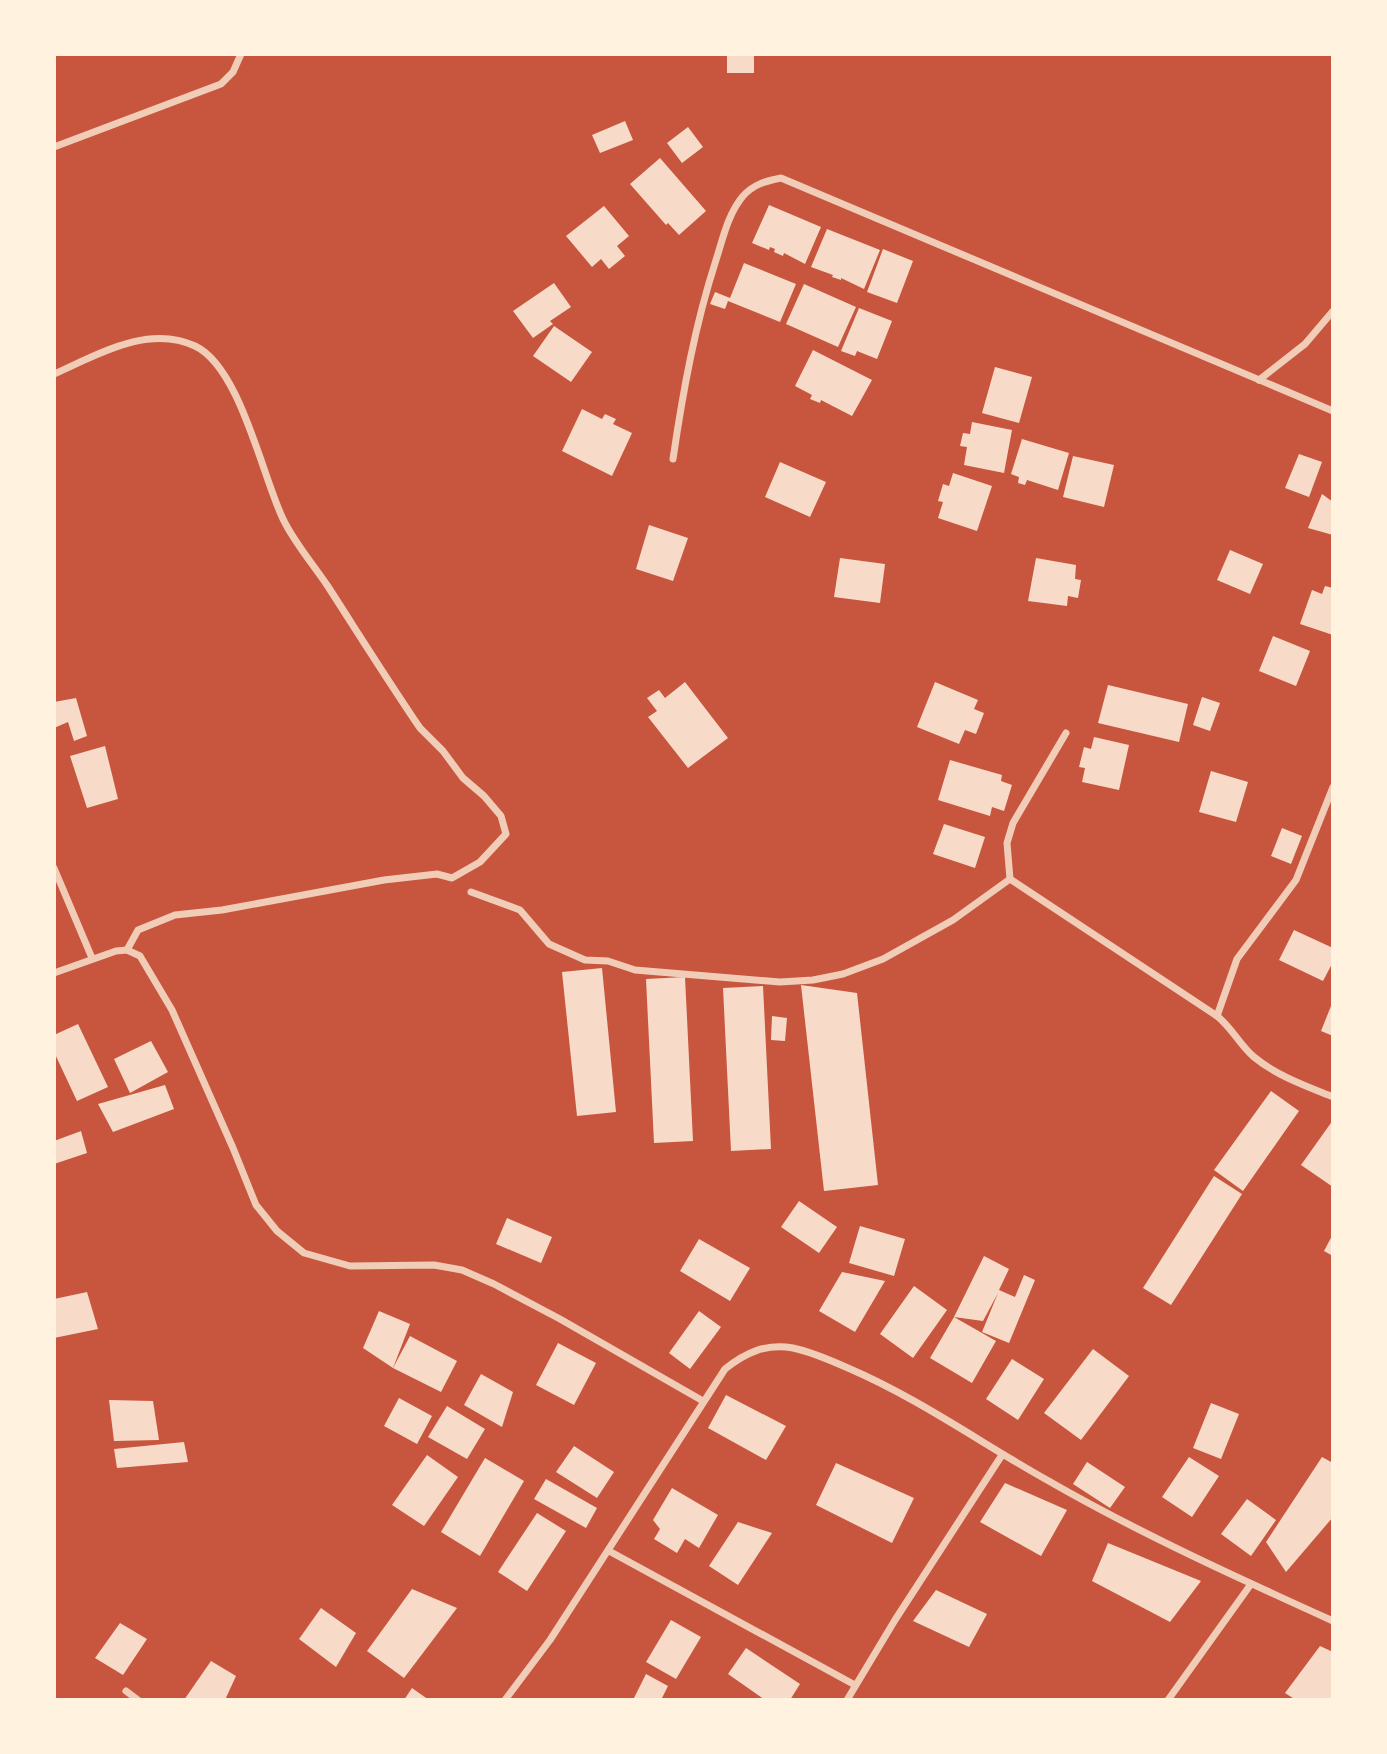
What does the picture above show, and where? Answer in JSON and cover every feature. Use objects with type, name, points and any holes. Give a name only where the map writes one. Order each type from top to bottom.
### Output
[{"type":"street","points":[[54,147],[221,84],[233,72],[241,54]]},
{"type":"street","points":[[673,459],[685,378],[700,311],[729,220],[742,197],[754,186],[781,178],[1333,411]]},
{"type":"street","points":[[1259,380],[1305,344],[1333,312]]},
{"type":"street","points":[[54,374],[132,341],[153,338],[197,346],[214,361],[232,386],[283,519],[420,727],[443,751],[463,778],[484,796],[501,816],[506,834],[481,862],[452,878],[437,874],[384,880],[222,910],[175,915],[138,930],[127,950]]},
{"type":"street","points":[[1010,879],[1007,843],[1013,823],[1066,733]]},
{"type":"street","points":[[1217,1016],[1237,960],[1296,880],[1333,787]]},
{"type":"street","points":[[54,868],[92,958]]},
{"type":"street","points":[[471,892],[520,910],[549,944],[585,960],[608,961],[635,970],[780,982],[813,980],[843,974],[883,959],[953,920],[1010,879]]},
{"type":"street","points":[[1010,879],[1217,1016],[1228,1025],[1252,1056],[1288,1078],[1333,1097]]},
{"type":"street","points":[[54,973],[116,951],[127,950],[139,956],[172,1010],[256,1205],[277,1231],[304,1253],[350,1266],[434,1265],[462,1270],[549,1314],[703,1401]]},
{"type":"street","points":[[505,1700],[550,1640],[609,1551],[724,1369],[741,1355],[761,1348],[791,1348],[820,1356],[884,1385],[1117,1520],[1333,1621]]},
{"type":"street","points":[[847,1700],[895,1620],[1002,1455]]},
{"type":"street","points":[[609,1551],[855,1685]]},
{"type":"street","points":[[1168,1700],[1251,1584]]},
{"type":"street","points":[[126,1692],[138,1700]]},
{"type":"building","points":[[727,54],[754,54],[754,73],[727,73]]},
{"type":"building","points":[[625,121],[633,140],[600,153],[592,135]]},
{"type":"building","points":[[688,127],[703,147],[682,163],[667,143]]},
{"type":"building","points":[[660,158],[706,211],[679,235],[668,223],[666,225],[630,184]]},
{"type":"building","points":[[769,205],[821,227],[805,264],[784,253],[783,256],[774,252],[775,249],[770,247],[769,250],[752,243]]},
{"type":"building","points":[[604,206],[629,236],[617,246],[625,256],[609,269],[601,259],[592,267],[566,236]]},
{"type":"building","points":[[827,229],[880,250],[864,289],[811,267]]},
{"type":"building","points":[[883,249],[913,261],[897,303],[867,292]]},
{"type":"building","points":[[744,263],[796,284],[780,322],[728,301],[725,309],[710,304],[715,292],[730,298]]},
{"type":"building","points":[[554,283],[571,307],[550,321],[553,324],[533,338],[513,311]]},
{"type":"building","points":[[804,284],[856,307],[838,347],[786,324]]},
{"type":"building","points":[[859,308],[892,321],[877,359],[857,351],[855,356],[841,351]]},
{"type":"building","points":[[554,326],[592,352],[571,382],[533,356]]},
{"type":"building","points":[[813,350],[872,380],[852,416],[821,400],[820,403],[810,399],[812,395],[795,386]]},
{"type":"building","points":[[995,367],[1032,377],[1019,423],[982,413]]},
{"type":"building","points":[[582,409],[602,419],[605,414],[616,419],[613,424],[632,433],[612,476],[562,451]]},
{"type":"building","points":[[972,422],[1012,430],[1004,473],[964,465],[967,447],[960,446],[963,433],[970,434]]},
{"type":"building","points":[[1022,439],[1069,453],[1058,490],[1027,480],[1025,485],[1018,483],[1019,477],[1011,474]]},
{"type":"building","points":[[1299,454],[1322,462],[1309,497],[1285,488]]},
{"type":"building","points":[[1073,456],[1114,465],[1104,507],[1063,497]]},
{"type":"building","points":[[780,462],[826,482],[810,517],[765,497]]},
{"type":"building","points":[[953,473],[992,486],[977,531],[938,518],[943,502],[938,501],[943,484],[949,486]]},
{"type":"building","points":[[1322,494],[1333,502],[1333,535],[1308,528]]},
{"type":"building","points":[[649,525],[688,538],[673,581],[636,569]]},
{"type":"building","points":[[1230,550],[1263,564],[1250,594],[1217,580]]},
{"type":"building","points":[[840,558],[885,564],[880,603],[834,597]]},
{"type":"building","points":[[1036,558],[1076,565],[1075,579],[1081,580],[1078,598],[1068,596],[1067,606],[1028,601]]},
{"type":"building","points":[[1325,586],[1333,588],[1333,635],[1300,624],[1312,590],[1322,594]]},
{"type":"building","points":[[1273,636],[1310,651],[1296,686],[1259,671]]},
{"type":"building","points":[[685,682],[728,738],[688,768],[648,717],[657,711],[647,698],[659,690],[665,698]]},
{"type":"building","points":[[935,682],[978,700],[974,709],[984,713],[976,734],[965,730],[959,744],[917,727]]},
{"type":"building","points":[[1108,685],[1188,704],[1179,742],[1098,723]]},
{"type":"building","points":[[1202,697],[1220,703],[1210,731],[1193,725]]},
{"type":"building","points":[[76,698],[87,736],[74,741],[68,722],[54,728],[54,702]]},
{"type":"building","points":[[1094,737],[1129,745],[1119,790],[1082,782],[1085,768],[1079,767],[1084,747],[1091,749]]},
{"type":"building","points":[[105,746],[118,799],[87,808],[70,756]]},
{"type":"building","points":[[950,760],[1002,775],[1001,781],[1012,785],[1004,811],[992,807],[990,816],[938,800]]},
{"type":"building","points":[[1211,771],[1248,782],[1236,822],[1199,812]]},
{"type":"building","points":[[944,824],[985,837],[975,868],[933,854]]},
{"type":"building","points":[[1282,828],[1302,836],[1291,864],[1271,856]]},
{"type":"building","points":[[1294,930],[1333,948],[1333,962],[1323,981],[1279,960]]},
{"type":"building","points":[[602,968],[616,1112],[577,1116],[562,972]]},
{"type":"building","points":[[685,977],[693,1141],[654,1143],[646,979]]},
{"type":"building","points":[[801,985],[857,993],[878,1185],[824,1191]]},
{"type":"building","points":[[763,986],[771,1149],[731,1151],[723,988]]},
{"type":"building","points":[[1333,1001],[1333,1036],[1321,1031]]},
{"type":"building","points":[[772,1016],[787,1018],[785,1041],[771,1040]]},
{"type":"building","points":[[78,1024],[108,1087],[77,1101],[54,1052],[54,1035]]},
{"type":"building","points":[[151,1041],[168,1072],[130,1093],[114,1059]]},
{"type":"building","points":[[165,1085],[174,1109],[113,1132],[98,1104]]},
{"type":"building","points":[[1271,1091],[1299,1111],[1243,1191],[1214,1170]]},
{"type":"building","points":[[1333,1120],[1333,1187],[1301,1165]]},
{"type":"building","points":[[81,1131],[87,1153],[54,1164],[54,1141]]},
{"type":"building","points":[[1214,1176],[1242,1194],[1171,1305],[1143,1288]]},
{"type":"building","points":[[799,1201],[837,1227],[819,1253],[781,1227]]},
{"type":"building","points":[[507,1218],[552,1237],[541,1263],[496,1244]]},
{"type":"building","points":[[860,1226],[905,1239],[894,1276],[849,1263]]},
{"type":"building","points":[[1333,1234],[1333,1256],[1324,1251]]},
{"type":"building","points":[[699,1239],[750,1268],[730,1301],[680,1271]]},
{"type":"building","points":[[984,1256],[1009,1269],[999,1290],[1015,1297],[1024,1275],[1035,1280],[1009,1343],[982,1332],[998,1293],[983,1321],[954,1317]]},
{"type":"building","points":[[842,1272],[885,1281],[855,1332],[819,1311]]},
{"type":"building","points":[[914,1286],[947,1310],[913,1358],[880,1334]]},
{"type":"building","points":[[87,1292],[98,1329],[54,1338],[54,1299]]},
{"type":"building","points":[[379,1311],[410,1324],[393,1368],[363,1348]]},
{"type":"building","points":[[699,1311],[721,1327],[690,1369],[669,1353]]},
{"type":"building","points":[[954,1317],[996,1341],[972,1383],[930,1358]]},
{"type":"building","points":[[410,1336],[457,1361],[441,1392],[393,1368]]},
{"type":"building","points":[[558,1343],[596,1363],[574,1405],[536,1385]]},
{"type":"building","points":[[1093,1349],[1129,1376],[1081,1440],[1044,1413]]},
{"type":"building","points":[[1012,1359],[1044,1379],[1018,1420],[986,1399]]},
{"type":"building","points":[[481,1374],[513,1392],[502,1427],[464,1405]]},
{"type":"building","points":[[726,1395],[786,1426],[766,1460],[708,1428]]},
{"type":"building","points":[[399,1398],[432,1416],[417,1444],[384,1426]]},
{"type":"building","points":[[109,1400],[153,1401],[159,1440],[114,1441]]},
{"type":"building","points":[[1211,1403],[1239,1414],[1221,1459],[1193,1448]]},
{"type":"building","points":[[447,1406],[485,1429],[467,1459],[428,1437]]},
{"type":"building","points":[[184,1442],[188,1462],[117,1468],[114,1449]]},
{"type":"building","points":[[574,1446],[614,1472],[597,1498],[556,1472]]},
{"type":"building","points":[[427,1455],[458,1477],[424,1526],[392,1505]]},
{"type":"building","points":[[1189,1457],[1219,1476],[1192,1517],[1162,1497]]},
{"type":"building","points":[[1322,1457],[1333,1463],[1333,1517],[1286,1572],[1266,1542]]},
{"type":"building","points":[[485,1458],[524,1481],[480,1556],[441,1532]]},
{"type":"building","points":[[1087,1462],[1125,1487],[1110,1508],[1073,1484]]},
{"type":"building","points":[[836,1463],[914,1498],[892,1543],[816,1505]]},
{"type":"building","points":[[546,1479],[597,1508],[586,1528],[534,1499]]},
{"type":"building","points":[[1005,1483],[1067,1510],[1041,1556],[980,1522]]},
{"type":"building","points":[[672,1488],[718,1515],[699,1548],[685,1539],[677,1553],[654,1539],[660,1529],[653,1520]]},
{"type":"building","points":[[1247,1499],[1276,1520],[1251,1556],[1221,1534]]},
{"type":"building","points":[[537,1513],[566,1531],[527,1591],[498,1572]]},
{"type":"building","points":[[738,1522],[772,1533],[738,1585],[709,1566]]},
{"type":"building","points":[[1108,1543],[1201,1581],[1170,1622],[1092,1581]]},
{"type":"building","points":[[412,1589],[457,1608],[404,1678],[367,1651]]},
{"type":"building","points":[[936,1590],[987,1614],[969,1647],[913,1621]]},
{"type":"building","points":[[321,1608],[356,1633],[336,1667],[299,1639]]},
{"type":"building","points":[[671,1620],[701,1637],[676,1679],[646,1662]]},
{"type":"building","points":[[120,1623],[147,1639],[123,1675],[95,1658]]},
{"type":"building","points":[[1320,1646],[1333,1652],[1333,1700],[1296,1700],[1285,1693]]},
{"type":"building","points":[[746,1648],[800,1684],[790,1700],[765,1700],[728,1674]]},
{"type":"building","points":[[211,1661],[236,1676],[225,1700],[184,1700]]},
{"type":"building","points":[[646,1674],[668,1686],[661,1700],[633,1700]]},
{"type":"building","points":[[412,1688],[429,1700],[404,1700]]}]
